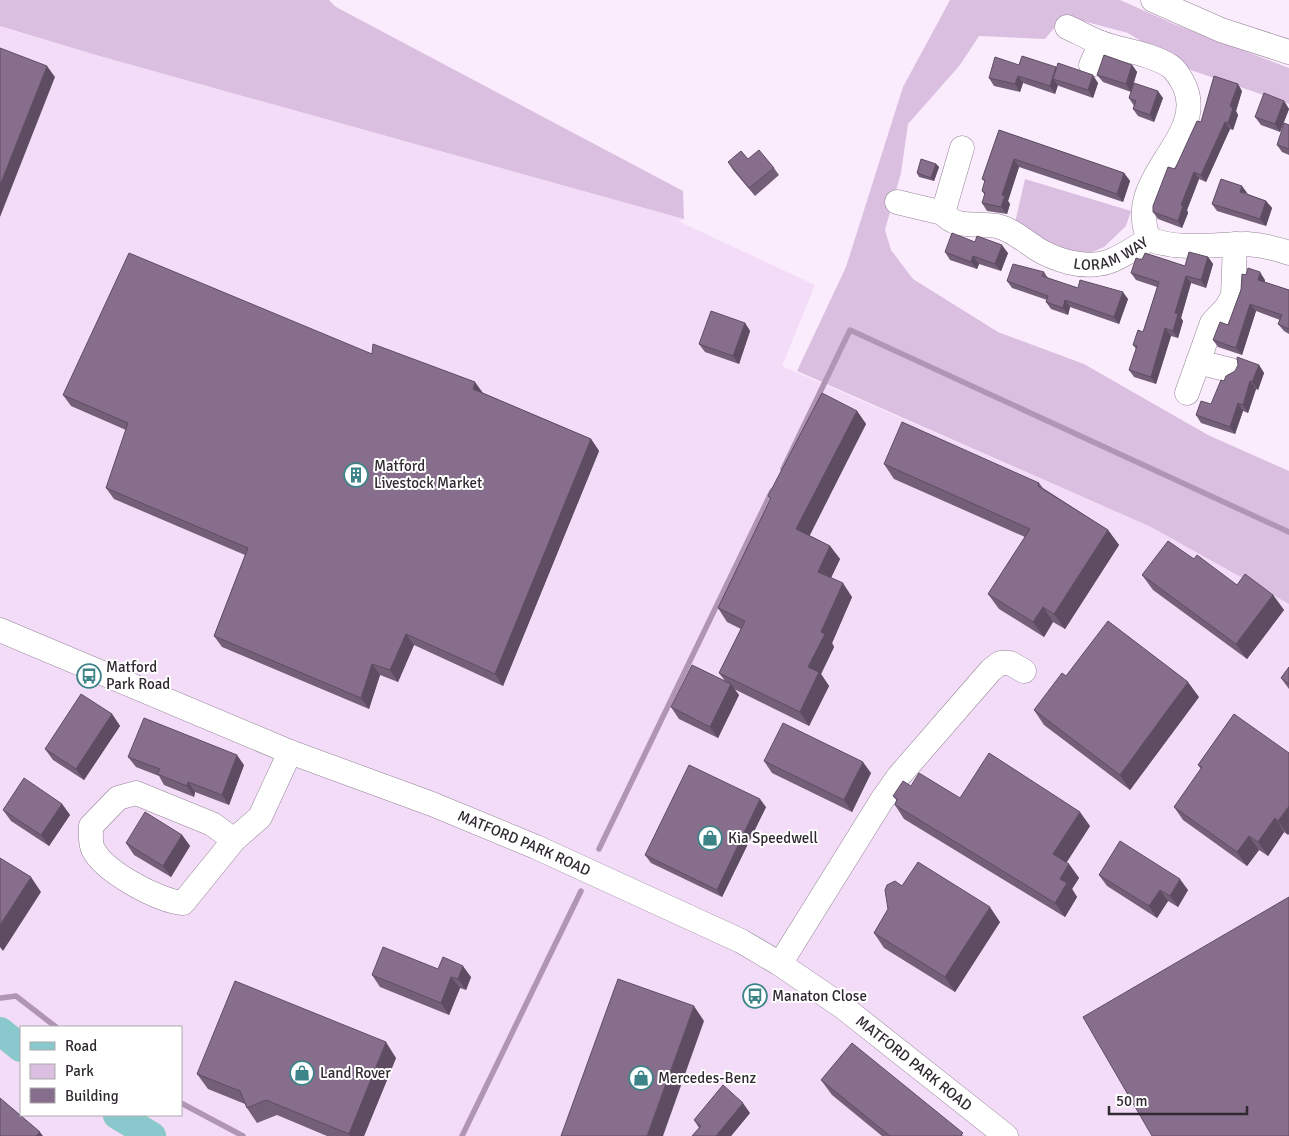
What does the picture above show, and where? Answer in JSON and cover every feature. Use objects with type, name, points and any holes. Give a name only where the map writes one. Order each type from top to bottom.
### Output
[{"type":"main road","points":[[0,1031],[20,1047]]},
{"type":"main road","points":[[120,1116],[152,1136]]},
{"type":"street","points":[[1153,0],[1221,30],[1289,52]]},
{"type":"street","points":[[1067,27],[1101,43],[1138,52],[1170,66],[1180,77],[1189,100],[1188,115],[1181,133],[1152,178],[1145,197],[1145,230],[1149,238]]},
{"type":"street","points":[[1091,65],[1101,43]]},
{"type":"street","points":[[943,213],[962,148]]},
{"type":"street","name":"LORAM WAY","points":[[897,202],[943,213],[946,218],[961,224],[992,225],[1007,229],[1044,253],[1084,266],[1109,263],[1149,238],[1156,242],[1196,246],[1235,244],[1262,246],[1289,253]]},
{"type":"street","points":[[1187,393],[1212,323],[1226,308],[1233,296],[1235,244]]},
{"type":"street","points":[[1198,362],[1230,370]]},
{"type":"street","name":"MATFORD PARK ROAD","points":[[0,630],[290,752],[432,804],[536,847],[741,941],[780,964],[874,1030],[1006,1136]]},
{"type":"street","points":[[780,964],[882,800],[899,776],[991,670],[1000,663],[1010,663],[1024,671]]},
{"type":"street","points":[[234,840],[212,824],[136,794],[118,798],[91,826],[92,846],[97,856],[138,885],[172,902],[183,903],[234,840],[260,816],[290,752]]},
{"type":"shaded area","points":[[0,26],[96,55],[684,219],[678,221],[815,285],[782,366],[1151,527],[1289,604],[1289,1136],[0,1136]]},
{"type":"green space","points":[[0,0],[329,0],[336,7],[683,191],[684,219],[96,55],[0,26]]},
{"type":"green space","points":[[950,0],[1120,0],[1174,24],[1289,68],[1289,104],[1185,68],[1128,33],[1064,16],[1045,39],[979,36],[960,65],[908,124],[901,173],[885,230],[891,250],[913,279],[998,332],[1084,364],[1208,435],[1289,471],[1289,604],[1151,527],[797,371],[846,267],[903,87]]},
{"type":"green space","points":[[1025,179],[1131,211],[1126,226],[1104,247],[1088,254],[1067,251],[1014,227]]},
{"type":"building","points":[[0,48],[47,66],[0,185]]},
{"type":"building","points":[[1104,55],[1132,65],[1126,84],[1097,75]]},
{"type":"building","points":[[1022,56],[1056,67],[1050,86],[1018,76],[1015,84],[989,78],[995,57],[1019,65]]},
{"type":"building","points":[[1058,63],[1093,75],[1088,90],[1053,79]]},
{"type":"building","points":[[1214,76],[1238,84],[1230,106],[1233,108],[1228,123],[1225,122],[1201,175],[1194,172],[1181,205],[1183,206],[1178,221],[1153,212],[1153,206],[1168,167],[1175,169],[1197,121],[1201,122]]},
{"type":"building","points":[[1134,83],[1158,91],[1150,115],[1133,109],[1136,101],[1129,98]]},
{"type":"building","points":[[1264,93],[1284,101],[1275,124],[1255,117]]},
{"type":"building","points":[[1284,123],[1289,125],[1289,149],[1277,145]]},
{"type":"building","points":[[999,130],[1124,173],[1117,194],[1014,159],[1002,195],[1005,196],[1001,207],[982,203],[985,193],[982,191],[985,180],[982,179]]},
{"type":"building","points":[[759,150],[774,168],[749,188],[728,162],[741,151],[748,159]]},
{"type":"building","points":[[921,159],[936,164],[931,178],[917,173]]},
{"type":"building","points":[[1221,179],[1242,186],[1240,192],[1266,201],[1260,219],[1212,204]]},
{"type":"building","points":[[952,233],[975,242],[977,236],[1002,245],[995,264],[973,256],[971,262],[945,252]]},
{"type":"building","points":[[1189,252],[1208,257],[1201,280],[1186,276],[1175,313],[1178,314],[1173,331],[1165,328],[1151,377],[1129,370],[1137,346],[1133,345],[1138,330],[1143,332],[1159,282],[1131,273],[1136,258],[1142,260],[1145,253],[1185,266]]},
{"type":"building","name":"Matford Livestock Market","points":[[129,253],[372,354],[373,344],[475,382],[473,389],[591,439],[495,674],[406,634],[390,670],[372,664],[361,698],[214,636],[248,548],[106,488],[128,423],[63,395]]},
{"type":"building","points":[[1013,264],[1044,272],[1042,276],[1078,288],[1080,280],[1123,292],[1114,317],[1065,300],[1063,308],[1046,302],[1048,296],[1007,281]]},
{"type":"building","points":[[1248,268],[1260,272],[1258,280],[1289,290],[1289,329],[1278,324],[1282,315],[1250,304],[1236,348],[1213,340],[1220,322],[1228,325],[1241,290],[1242,274],[1246,275]]},
{"type":"building","points":[[711,311],[745,323],[733,356],[699,344]]},
{"type":"building","points":[[1237,357],[1259,365],[1252,382],[1250,381],[1243,405],[1238,403],[1230,427],[1196,415],[1201,401],[1211,404],[1221,380],[1224,381],[1226,376],[1235,371],[1238,365]]},
{"type":"building","points":[[822,393],[857,411],[796,529],[830,546],[818,572],[843,583],[821,632],[825,634],[808,667],[819,672],[800,712],[719,673],[745,621],[718,608],[771,498],[768,496]]},
{"type":"building","points":[[902,422],[1039,483],[1038,486],[1108,530],[1054,614],[1043,607],[1033,622],[988,594],[1030,529],[884,464]]},
{"type":"building","points":[[1168,541],[1194,559],[1197,555],[1237,585],[1245,574],[1273,595],[1236,644],[1142,575]]},
{"type":"building","points":[[1108,621],[1188,682],[1120,775],[1034,710],[1062,673],[1066,676]]},
{"type":"building","points":[[692,665],[731,684],[710,727],[671,707]]},
{"type":"building","points":[[1289,667],[1289,684],[1281,678]]},
{"type":"building","points":[[81,694],[112,714],[76,769],[45,749]]},
{"type":"building","points":[[1234,714],[1289,753],[1289,806],[1278,821],[1275,818],[1258,842],[1249,836],[1237,852],[1174,807],[1202,767],[1198,765]]},
{"type":"building","points":[[144,718],[237,755],[222,795],[188,782],[187,786],[157,774],[160,769],[128,757]]},
{"type":"building","points":[[783,723],[863,762],[844,800],[764,761]]},
{"type":"building","points":[[989,753],[1080,812],[1053,854],[1069,864],[1060,879],[1067,883],[1055,903],[895,805],[897,799],[893,796],[903,781],[911,786],[919,773],[960,798]]},
{"type":"building","points":[[689,765],[760,799],[717,890],[645,855]]},
{"type":"building","points":[[24,778],[62,804],[41,835],[3,810]]},
{"type":"building","points":[[145,812],[182,835],[163,866],[126,843]]},
{"type":"building","points":[[1120,841],[1180,879],[1170,896],[1160,890],[1149,906],[1099,875]]},
{"type":"building","points":[[0,858],[31,877],[0,925]]},
{"type":"building","points":[[918,862],[990,907],[945,977],[874,933],[888,909],[885,890],[887,885],[895,881],[902,886]]},
{"type":"building","points":[[1289,897],[1289,1136],[1152,1136],[1083,1017]]},
{"type":"building","points":[[383,947],[438,969],[443,957],[463,966],[458,979],[451,977],[441,1003],[372,975]]},
{"type":"building","name":"Mercedes-Benz","points":[[618,979],[694,1006],[647,1136],[561,1136]]},
{"type":"building","name":"Land Rover","points":[[235,981],[386,1042],[349,1134],[266,1100],[247,1108],[240,1091],[197,1074]]},
{"type":"building","points":[[852,1043],[963,1133],[960,1136],[890,1136],[821,1080]]},
{"type":"building","points":[[723,1085],[743,1103],[716,1136],[692,1136],[701,1126],[694,1120]]},
{"type":"building","points":[[0,1098],[40,1132],[36,1136],[0,1136]]},
{"type":"waterway","points":[[783,469],[850,330],[1289,532]]},
{"type":"waterway","points":[[599,849],[772,491]]},
{"type":"waterway","points":[[462,1136],[581,891]]},
{"type":"waterway","points":[[1,998],[16,996],[55,1026]]},
{"type":"waterway","points":[[182,1104],[243,1136]]},
{"type":"place","name":"Matford Livestock Market","points":[[356,475]]},
{"type":"place","name":"Matford Park Road","points":[[89,676]]},
{"type":"place","name":"Kia Speedwell","points":[[710,838]]},
{"type":"place","name":"Manaton Close","points":[[755,996]]},
{"type":"place","name":"Land Rover","points":[[302,1073]]},
{"type":"place","name":"Mercedes-Benz","points":[[641,1078]]}]
